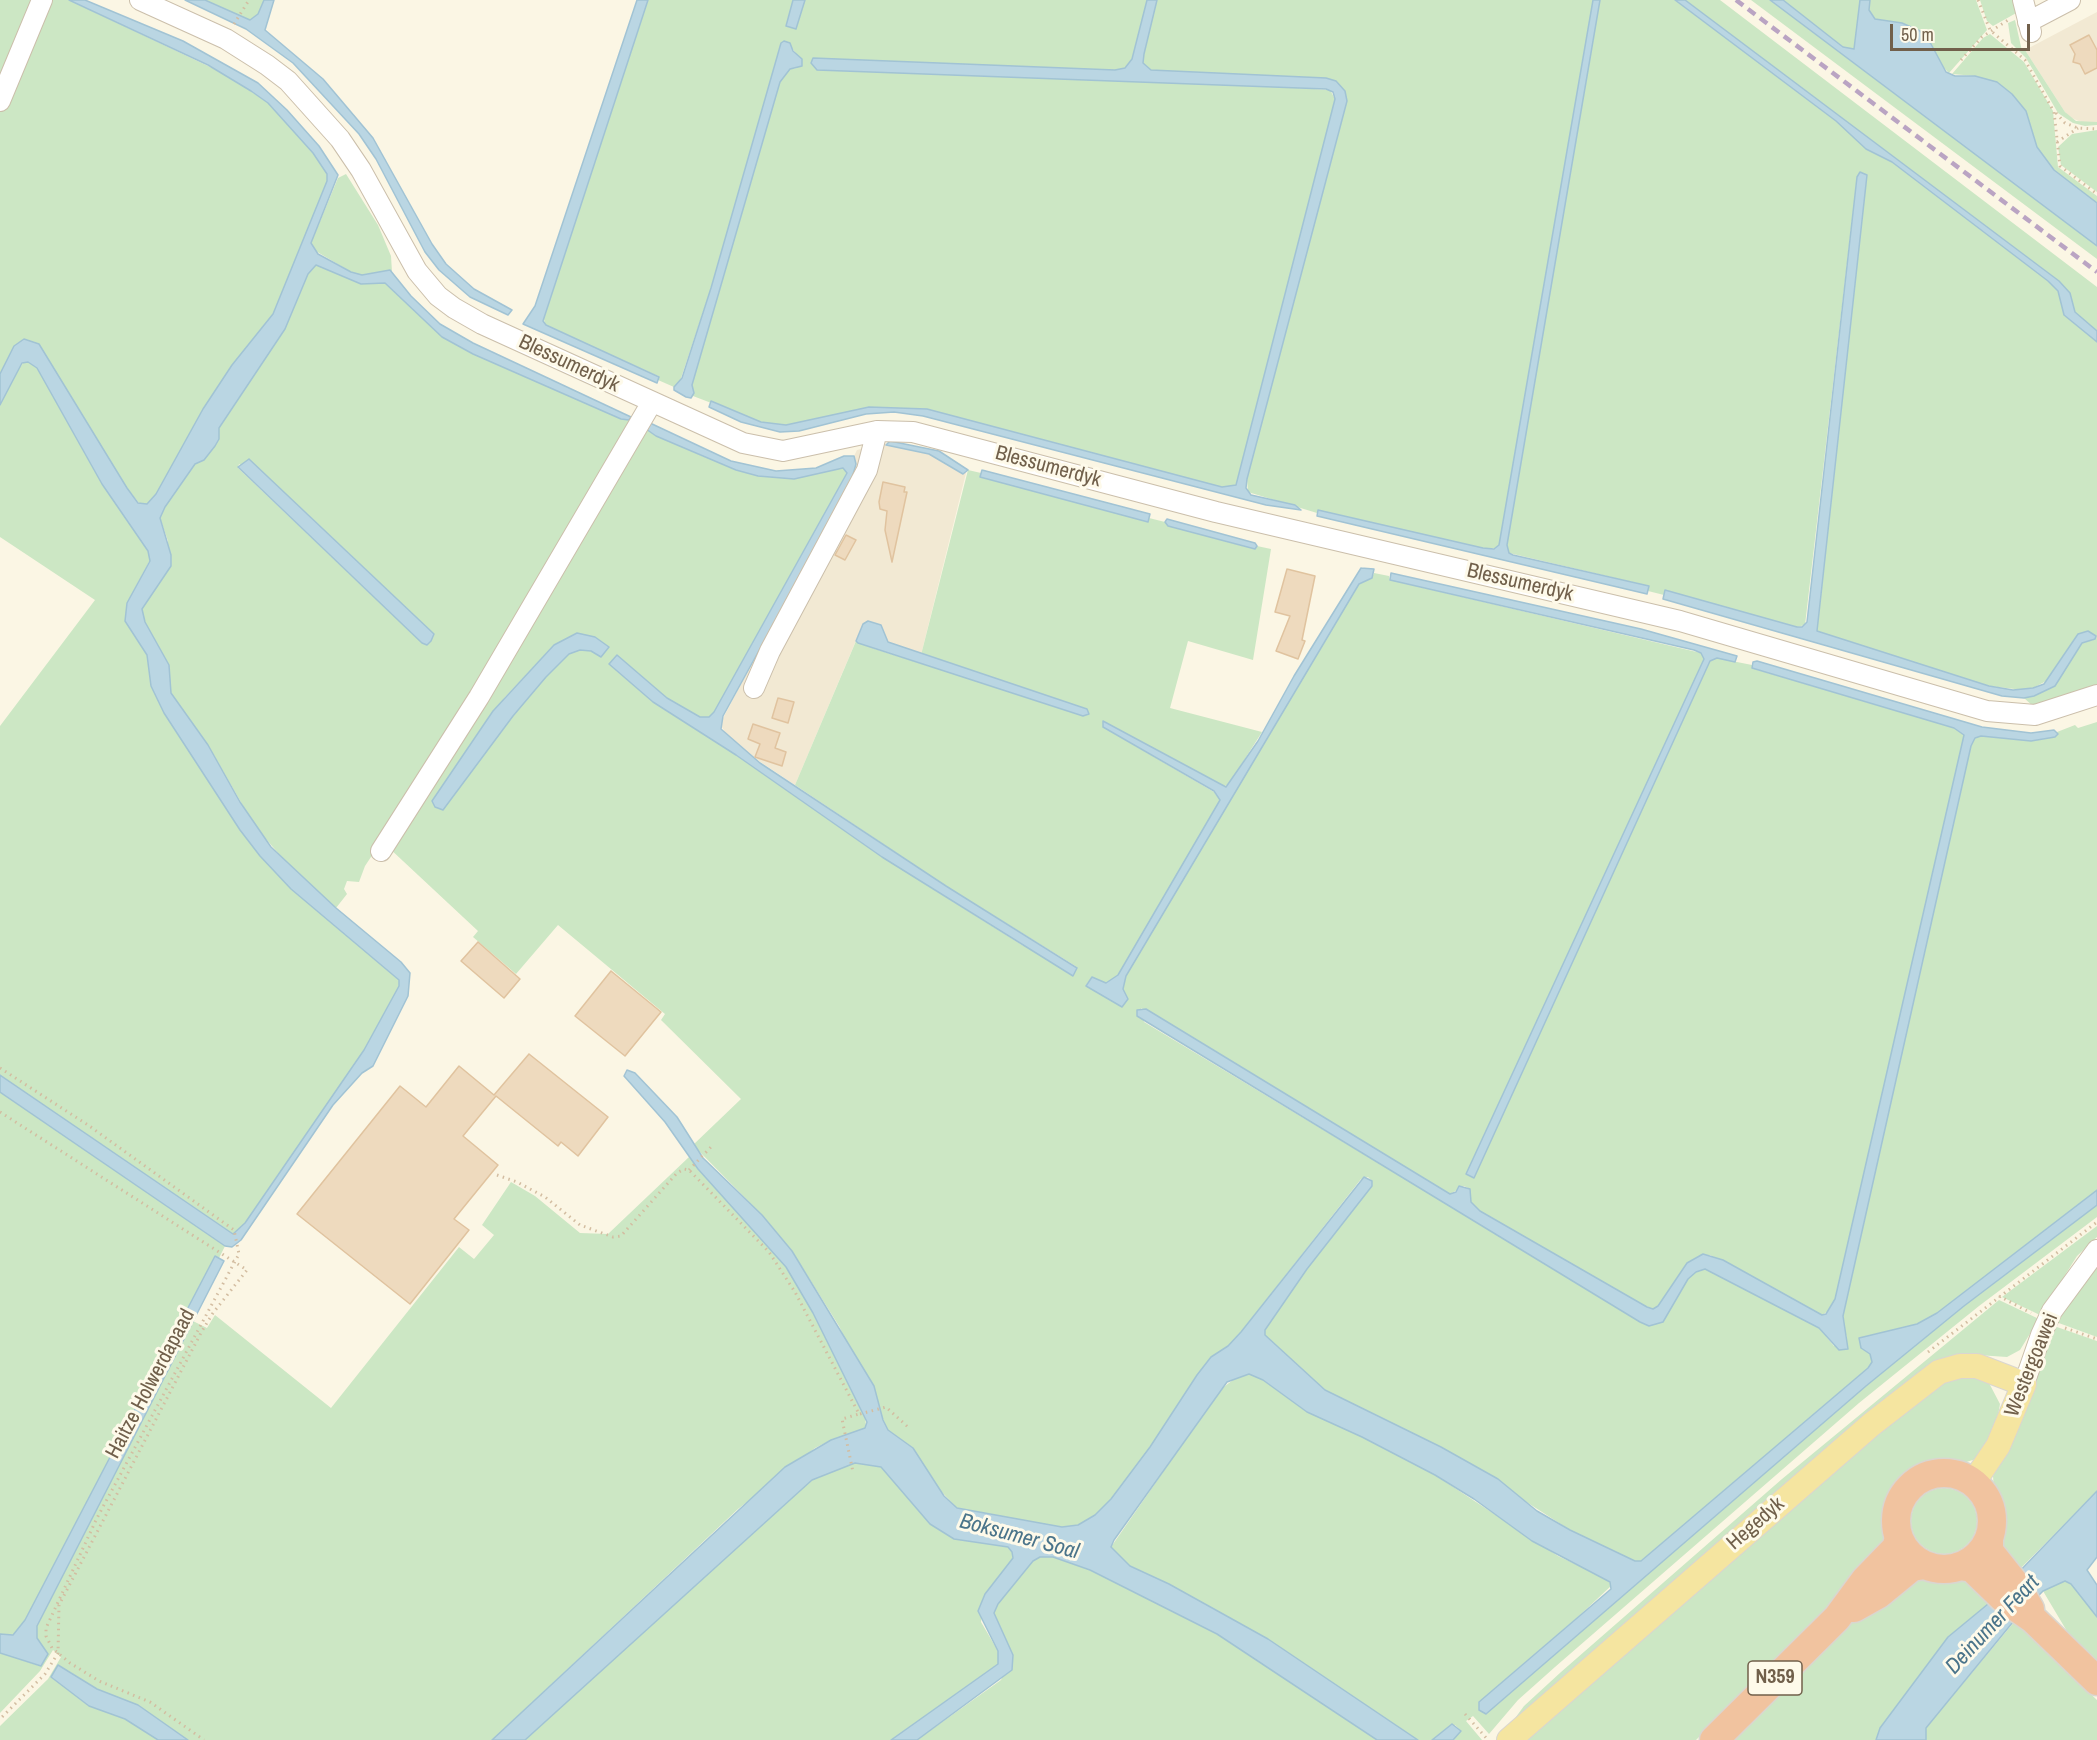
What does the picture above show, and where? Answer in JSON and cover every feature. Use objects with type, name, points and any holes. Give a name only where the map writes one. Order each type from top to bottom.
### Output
[{"type":"highway","points":[[1925,1565],[1905,1549],[1899,1539],[1896,1526],[1900,1502],[1915,1482],[1938,1473],[1950,1473],[1973,1483],[1988,1502],[1992,1515],[1989,1551],[1996,1577],[2035,1620],[2097,1681]]},
{"type":"highway","name":"N359","points":[[1714,1740],[1837,1618],[1865,1580],[1896,1548],[1899,1539]]},
{"type":"highway","points":[[1961,1566],[1977,1555],[1989,1539]]},
{"type":"highway","points":[[1961,1566],[1996,1577]]},
{"type":"highway","name":"N359","points":[[1837,1618],[1879,1593],[1912,1567],[1961,1566]]},
{"type":"main road","name":"Hegedyk","points":[[1509,1740],[1774,1508],[1939,1372],[1960,1366],[1977,1366],[2024,1383]]},
{"type":"main road","name":"Westergoawei","points":[[1973,1483],[1998,1446],[2024,1383]]},
{"type":"street","points":[[0,100],[42,0]]},
{"type":"street","name":"Blessumerdyk","points":[[140,0],[226,39],[288,81],[340,139],[361,170],[417,271],[438,296],[454,308],[730,438],[769,450],[803,448],[877,430],[894,430],[932,436],[1216,512],[1680,621],[1987,711],[2018,716],[2035,715],[2097,695]]},
{"type":"street","points":[[2027,17],[2070,0]]},
{"type":"street","points":[[381,850],[479,697],[652,402]]},
{"type":"street","points":[[754,688],[770,651],[867,470],[877,430]]},
{"type":"street","name":"Westergoawei","points":[[2024,1383],[2052,1311],[2097,1250]]},
{"type":"path","points":[[234,24],[249,0]]},
{"type":"path","points":[[1978,0],[1990,30],[2025,60],[2054,112],[2065,123],[2078,128],[2097,129]]},
{"type":"path","points":[[1961,60],[1990,30],[2027,17]]},
{"type":"path","points":[[2054,112],[2060,166],[2097,194]]},
{"type":"path","points":[[2057,142],[2078,128]]},
{"type":"path","name":"Haitze Holwerdapaad","points":[[0,1068],[88,1125],[234,1230],[239,1254],[103,1508],[52,1611],[46,1636],[58,1653]]},
{"type":"path","points":[[0,1112],[235,1260],[247,1270],[213,1313],[202,1331],[58,1605],[58,1653],[45,1674],[0,1719]]},
{"type":"path","points":[[689,1170],[711,1147]]},
{"type":"path","points":[[497,1175],[517,1182],[545,1197],[580,1225],[613,1237],[621,1236],[677,1173],[684,1169],[689,1170],[769,1252],[795,1292],[859,1414]]},
{"type":"path","points":[[2039,1317],[1999,1296],[2097,1222]]},
{"type":"path","points":[[2055,1324],[2097,1339]]},
{"type":"path","points":[[853,1472],[842,1419],[886,1407],[909,1428]]},
{"type":"path","points":[[58,1653],[91,1677],[150,1702],[204,1740]]},
{"type":"path","points":[[1465,1714],[1488,1740]]},
{"type":"shaded area","points":[[2097,12],[2097,122],[2084,123],[2069,117],[2025,50]]},
{"type":"shaded area","points":[[883,443],[929,454],[966,473],[921,655],[888,642],[881,625],[863,624],[795,785],[747,753],[728,737],[720,724],[856,464],[854,456],[857,450]]},
{"type":"green space","points":[[0,0],[35,0],[0,90]]},
{"type":"green space","points":[[48,0],[69,0],[227,75],[268,103],[313,153],[327,174],[327,181],[273,314],[232,365],[203,409],[156,494],[146,505],[139,503],[127,488],[39,344],[24,339],[14,346],[0,374],[0,110]]},
{"type":"green space","points":[[205,0],[264,0],[258,14],[250,20]]},
{"type":"green space","points":[[648,0],[793,0],[786,26],[796,29],[805,0],[1147,0],[1132,59],[1125,69],[1115,71],[812,58],[1330,90],[1335,99],[1236,485],[1222,487],[927,409],[869,407],[786,425],[761,422],[693,396],[692,385],[780,82],[790,69],[797,68],[799,57],[787,42],[781,43],[711,288],[679,384],[674,387],[658,380],[658,376],[545,325],[543,313]]},
{"type":"green space","points":[[1157,0],[1593,0],[1497,548],[1483,548],[1318,510],[1317,513],[1248,492],[1247,479],[1346,101],[1345,91],[1151,70],[1143,63]]},
{"type":"green space","points":[[1600,0],[1675,0],[1836,121],[1866,149],[1892,162],[2048,281],[2058,291],[2064,315],[2097,342],[2097,687],[2080,690],[2034,707],[2024,698],[2055,686],[2082,643],[2093,640],[2088,631],[2050,679],[2033,688],[2023,690],[1989,686],[1817,631],[1867,175],[1860,172],[1857,177],[1805,625],[1797,627],[1665,590],[1664,595],[1648,591],[1649,586],[1509,553],[1507,545]]},
{"type":"green space","points":[[1685,0],[1720,0],[2097,287],[2097,331],[2075,312],[2059,281]]},
{"type":"green space","points":[[1751,0],[1770,0],[1855,62],[2097,246],[2097,259]]},
{"type":"green space","points":[[1783,0],[1860,0],[1854,49],[1843,47]]},
{"type":"green space","points":[[1870,0],[1976,0],[1987,30],[1949,73],[1939,63],[1931,44],[1902,23],[1875,19],[1869,10]]},
{"type":"green space","points":[[1980,0],[2016,0],[2018,12],[1993,26],[1987,21]]},
{"type":"green space","points":[[2015,20],[2022,51],[2025,50],[2065,112],[2076,121],[2097,122],[2097,125],[2085,126],[2073,123],[2058,113],[2026,58],[2011,43],[2008,23]]},
{"type":"green space","points":[[1990,34],[2024,62],[2053,111],[2058,167],[2097,196],[2097,203],[2054,170],[2036,147],[2026,111],[2012,94],[1997,82],[1975,76],[1952,74],[1983,38]]},
{"type":"green space","points":[[2097,130],[2097,192],[2061,165],[2058,147],[2072,134]]},
{"type":"green space","points":[[346,174],[378,225],[391,256],[392,272],[362,275],[351,272],[314,250],[311,243],[338,178]]},
{"type":"green space","points":[[316,265],[361,284],[385,283],[442,337],[473,354],[621,419],[629,420],[631,425],[404,807],[365,866],[359,882],[347,881],[344,889],[347,894],[336,908],[290,867],[254,825],[208,745],[171,693],[169,665],[145,622],[142,609],[154,590],[168,541],[160,518],[165,507],[195,464],[204,460],[215,446],[219,439],[219,428],[285,329],[308,274]],"holes":[[[239,464],[299,506],[434,634],[422,643],[238,468]]]},
{"type":"green space","points":[[28,362],[37,368],[102,484],[148,551],[150,560],[127,603],[125,620],[147,655],[151,686],[164,713],[260,856],[291,889],[399,980],[399,986],[364,1050],[245,1223],[233,1234],[0,1075],[0,726],[95,600],[0,537],[0,405],[16,373],[23,363]]},
{"type":"green space","points":[[646,429],[702,456],[758,476],[794,479],[843,468],[847,474],[714,712],[709,717],[700,717],[667,698],[634,672],[610,665],[653,702],[736,755],[882,857],[1022,945],[1077,967],[946,886],[795,785],[856,641],[1086,716],[1087,709],[921,655],[968,470],[981,473],[980,477],[1147,521],[1149,518],[1165,522],[1168,526],[1254,549],[1257,546],[1271,549],[1253,660],[1188,641],[1170,708],[1262,732],[1229,784],[1223,787],[1103,721],[1103,727],[1214,792],[1220,800],[1118,975],[1106,983],[1092,977],[1086,985],[1122,1007],[1123,983],[1126,976],[1359,584],[1372,578],[1374,573],[1389,576],[1390,580],[1701,653],[1704,659],[1466,1174],[1474,1178],[1710,661],[1717,658],[1752,665],[1752,668],[1758,670],[1954,728],[1964,735],[1835,1299],[1830,1310],[1822,1315],[1710,1255],[1658,1306],[1653,1309],[1647,1307],[1480,1211],[1471,1202],[1470,1189],[1464,1186],[1450,1194],[1141,1008],[1144,1022],[1649,1326],[1663,1322],[1688,1279],[1695,1272],[1705,1269],[1819,1328],[1834,1346],[1847,1337],[1843,1328],[1843,1316],[1971,746],[1975,738],[1981,736],[2031,741],[2055,737],[2057,732],[2075,725],[2078,728],[2097,722],[2097,1190],[1937,1313],[1917,1324],[1859,1338],[1870,1353],[1872,1362],[1868,1368],[1641,1561],[1635,1561],[1570,1530],[1441,1447],[1325,1390],[1265,1335],[1265,1330],[1307,1269],[1371,1186],[1372,1181],[1368,1177],[1361,1179],[1241,1332],[1228,1346],[1211,1357],[1150,1447],[1111,1499],[1095,1515],[1078,1525],[1062,1527],[957,1508],[936,1486],[913,1448],[888,1430],[839,1326],[792,1251],[762,1215],[693,1145],[741,1099],[661,1020],[665,1014],[558,925],[516,974],[473,937],[478,931],[388,847]],"holes":[[[577,633],[591,651],[580,650],[569,654],[546,677],[513,716],[443,810],[432,801],[505,697],[554,645]]]},
{"type":"green space","points":[[0,1092],[225,1246],[219,1258],[215,1256],[25,1620],[17,1633],[8,1636],[0,1634]]},
{"type":"green space","points":[[689,1157],[786,1267],[865,1412],[866,1428],[815,1448],[738,1509],[492,1740],[188,1740],[138,1705],[97,1689],[67,1670],[51,1677],[89,1706],[125,1719],[158,1740],[0,1740],[0,1726],[48,1679],[61,1657],[53,1650],[40,1671],[0,1713],[0,1653],[40,1666],[44,1650],[37,1638],[37,1626],[193,1321],[207,1328],[215,1315],[331,1408],[459,1247],[474,1259],[494,1235],[482,1225],[511,1182],[535,1196],[580,1233],[608,1234]]},
{"type":"green space","points":[[2097,1205],[2097,1217],[1979,1306],[1859,1403],[1518,1700],[1489,1734],[1473,1716],[1466,1721],[1482,1740],[1453,1740],[1461,1731],[1455,1725],[1432,1740],[1418,1740],[1169,1584],[1130,1566],[1111,1547],[1220,1390],[1238,1376],[1249,1374],[1263,1380],[1307,1412],[1362,1437],[1435,1475],[1558,1556],[1607,1579],[1612,1585],[1479,1702],[1479,1710],[1486,1714],[1866,1386],[1964,1306]]},
{"type":"green space","points":[[2097,1226],[2097,1237],[2077,1256],[2040,1315],[2002,1297]]},
{"type":"green space","points":[[2097,1264],[2097,1337],[2056,1322]]},
{"type":"green space","points":[[1999,1300],[2039,1319],[2020,1350],[2007,1357],[1963,1354],[1938,1360],[1510,1725],[1524,1706],[1561,1672],[1782,1479]]},
{"type":"green space","points":[[2054,1326],[2097,1341],[2097,1491],[2017,1572],[2007,1560],[2001,1538],[2002,1518],[1994,1490],[1993,1476]]},
{"type":"green space","points":[[1962,1377],[1977,1378],[1989,1383],[2000,1404],[1995,1433],[1976,1459],[1960,1464],[1927,1466],[1902,1480],[1888,1505],[1887,1536],[1861,1575],[1696,1740],[1523,1740],[1845,1460],[1945,1382]]},
{"type":"green space","points":[[855,1463],[881,1467],[954,1539],[1008,1547],[1012,1552],[1013,1558],[985,1594],[981,1622],[998,1651],[998,1664],[891,1740],[525,1740],[812,1480]]},
{"type":"green space","points":[[1937,1488],[1951,1488],[1963,1493],[1972,1502],[1977,1521],[1975,1534],[1968,1545],[1951,1554],[1937,1554],[1925,1549],[1916,1540],[1911,1528],[1911,1514],[1916,1502],[1925,1493]]},
{"type":"green space","points":[[1040,1557],[1053,1557],[1090,1570],[1217,1634],[1377,1740],[917,1740],[1001,1680],[1013,1655],[994,1613],[998,1604],[1033,1560]]},
{"type":"green space","points":[[1928,1576],[1962,1578],[1992,1601],[1880,1728],[1876,1740],[1731,1740],[1861,1613],[1905,1582]]},
{"type":"green space","points":[[2065,1581],[2071,1584],[2097,1617],[2097,1662],[2071,1638],[2043,1591]]},
{"type":"green space","points":[[2015,1621],[2097,1700],[2097,1740],[1926,1740],[1926,1728]]},
{"type":"water","points":[[69,0],[85,0],[183,41],[258,83],[287,110],[319,146],[338,175],[311,243],[318,254],[351,272],[362,275],[390,270],[411,296],[440,324],[473,343],[631,417],[629,420],[621,419],[473,354],[442,337],[385,283],[361,284],[316,265],[308,274],[285,329],[219,428],[219,439],[215,446],[204,460],[195,464],[165,507],[160,518],[171,555],[171,566],[142,609],[145,622],[169,665],[171,693],[208,745],[240,802],[271,847],[336,908],[401,962],[410,973],[408,996],[373,1066],[362,1073],[333,1105],[241,1240],[232,1247],[225,1246],[0,1092],[0,1075],[233,1234],[245,1223],[364,1050],[399,986],[399,980],[291,889],[260,856],[240,830],[164,713],[151,686],[147,655],[125,621],[127,603],[150,561],[148,551],[102,484],[37,368],[28,362],[22,363],[0,405],[0,374],[14,346],[24,339],[39,344],[127,488],[138,503],[147,504],[156,494],[203,409],[232,365],[273,314],[327,181],[327,174],[313,153],[268,103],[251,91],[208,65]]},
{"type":"water","points":[[185,0],[205,0],[250,20],[258,14],[264,0],[274,0],[265,30],[323,79],[373,138],[432,244],[446,264],[474,289],[512,310],[508,315],[470,297],[439,270],[425,252],[376,159],[359,134],[293,63],[246,29]]},
{"type":"water","points":[[637,0],[648,0],[543,321],[546,325],[659,377],[657,383],[523,324],[535,306]]},
{"type":"water","points":[[793,0],[805,0],[796,29],[786,26]]},
{"type":"water","points":[[1147,0],[1157,0],[1143,63],[1151,70],[1326,78],[1336,81],[1345,91],[1347,101],[1246,488],[1251,495],[1295,505],[1301,510],[1266,505],[923,416],[894,412],[866,414],[799,431],[780,432],[741,422],[709,407],[711,401],[761,422],[786,425],[869,407],[927,409],[1222,487],[1236,485],[1335,99],[1333,92],[1326,89],[817,70],[811,63],[813,58],[1115,70],[1125,68],[1132,59]]},
{"type":"water","points":[[1593,0],[1600,0],[1507,545],[1509,553],[1513,555],[1649,586],[1647,594],[1317,516],[1318,510],[1483,548],[1494,549],[1499,545]]},
{"type":"water","points":[[1675,0],[1685,0],[2059,281],[2070,293],[2075,312],[2097,331],[2097,342],[2064,315],[2058,291],[2048,281],[1892,162],[1866,149],[1836,121]]},
{"type":"water","points":[[1770,0],[1783,0],[1843,47],[1854,49],[1860,0],[1870,0],[1869,10],[1875,19],[1902,23],[1920,31],[1931,44],[1946,72],[1955,76],[1975,76],[1997,82],[2012,94],[2026,111],[2037,147],[2054,170],[2097,203],[2097,246]]},
{"type":"water","points":[[784,41],[790,43],[793,51],[802,59],[802,66],[790,69],[780,82],[692,385],[694,393],[691,398],[686,397],[674,390],[674,387],[682,378],[711,288],[781,43]]},
{"type":"water","points":[[1860,172],[1867,175],[1817,631],[1989,686],[2013,690],[2033,688],[2044,684],[2078,634],[2088,631],[2096,636],[2095,639],[2082,643],[2055,686],[2034,696],[2024,698],[2002,696],[1663,599],[1665,590],[1797,627],[1802,627],[1807,622],[1857,177]]},
{"type":"water","points":[[650,423],[731,461],[776,471],[816,468],[844,456],[854,456],[856,464],[850,485],[723,716],[721,729],[760,763],[946,886],[1077,968],[1073,976],[882,857],[736,755],[653,702],[609,664],[617,655],[667,698],[700,717],[709,717],[714,712],[847,473],[843,468],[794,479],[758,476],[736,470],[656,436],[646,429]]},
{"type":"water","points":[[890,441],[939,451],[968,470],[963,474],[929,454],[886,445]]},
{"type":"water","points":[[249,459],[434,634],[427,645],[422,643],[238,467]]},
{"type":"water","points":[[982,470],[1150,514],[1148,522],[980,477]]},
{"type":"water","points":[[1167,519],[1255,543],[1257,546],[1255,549],[1168,526],[1165,522]]},
{"type":"water","points":[[1361,568],[1374,569],[1372,578],[1359,584],[1126,976],[1123,989],[1128,999],[1122,1007],[1086,986],[1092,977],[1106,983],[1118,975],[1220,800],[1214,791],[1103,727],[1103,721],[1226,787],[1258,741],[1294,676]]},
{"type":"water","points":[[1391,573],[1641,629],[1737,656],[1735,662],[1717,658],[1710,661],[1474,1178],[1466,1174],[1704,659],[1701,653],[1694,650],[1390,580]]},
{"type":"water","points":[[868,621],[881,625],[888,642],[1087,709],[1089,714],[1083,716],[858,643],[856,641],[863,624]]},
{"type":"water","points":[[577,633],[595,637],[609,647],[601,657],[591,651],[580,650],[569,654],[513,716],[443,810],[435,807],[432,801],[493,711],[554,645]]},
{"type":"water","points":[[1757,661],[1982,727],[2031,733],[2054,730],[2058,734],[2055,737],[2031,741],[1981,736],[1975,738],[1971,746],[1843,1316],[1848,1349],[1839,1350],[1819,1328],[1705,1269],[1696,1272],[1688,1279],[1663,1322],[1649,1326],[1640,1322],[1137,1016],[1137,1010],[1146,1009],[1450,1194],[1456,1192],[1459,1186],[1470,1189],[1471,1202],[1480,1211],[1647,1307],[1653,1309],[1658,1306],[1687,1263],[1703,1254],[1723,1260],[1822,1315],[1826,1314],[1835,1299],[1964,735],[1954,728],[1752,668],[1753,662]]},
{"type":"water","name":"Boksumer Soal","points":[[627,1070],[635,1073],[677,1117],[703,1158],[762,1215],[792,1251],[874,1386],[888,1430],[913,1448],[944,1496],[957,1508],[1062,1527],[1078,1525],[1095,1515],[1111,1499],[1150,1447],[1211,1357],[1228,1346],[1241,1332],[1364,1177],[1372,1181],[1372,1186],[1307,1269],[1265,1330],[1265,1335],[1325,1390],[1441,1447],[1498,1479],[1537,1511],[1570,1530],[1635,1561],[1641,1561],[1868,1368],[1872,1362],[1870,1354],[1861,1348],[1859,1338],[1917,1324],[1937,1313],[2097,1190],[2097,1205],[1964,1306],[1866,1386],[1486,1714],[1479,1710],[1479,1702],[1611,1589],[1610,1582],[1532,1541],[1474,1499],[1435,1475],[1362,1437],[1307,1412],[1263,1380],[1249,1374],[1227,1382],[1111,1547],[1130,1566],[1169,1584],[1268,1639],[1418,1740],[1377,1740],[1217,1634],[1090,1570],[1053,1557],[1040,1557],[1033,1561],[998,1604],[994,1613],[1013,1655],[1012,1670],[917,1740],[891,1740],[998,1664],[998,1651],[978,1611],[985,1594],[1013,1558],[1008,1547],[954,1539],[930,1524],[881,1467],[855,1463],[812,1480],[525,1740],[492,1740],[785,1467],[831,1440],[865,1428],[867,1422],[813,1313],[786,1267],[698,1169],[665,1122],[624,1076]]},
{"type":"water","points":[[215,1256],[224,1261],[37,1626],[37,1638],[48,1654],[41,1666],[0,1653],[0,1634],[13,1635],[25,1620]]},
{"type":"water","name":"Deinumer Feart","points":[[2097,1491],[2097,1557],[2087,1570],[2097,1585],[2097,1617],[2071,1584],[2065,1581],[2043,1591],[2013,1622],[1926,1728],[1926,1740],[1876,1740],[1880,1728],[1948,1637],[1988,1604]]},
{"type":"water","points":[[58,1665],[97,1689],[138,1705],[188,1740],[158,1740],[125,1719],[89,1706],[51,1677]]},
{"type":"water","points":[[1452,1724],[1461,1731],[1453,1740],[1432,1740]]},
{"type":"building","points":[[2089,35],[2097,50],[2097,68],[2085,74],[2080,64],[2073,62],[2075,54],[2070,45]]},
{"type":"building","points":[[883,482],[905,487],[904,492],[907,492],[892,562],[885,530],[887,511],[880,509],[879,502]]},
{"type":"building","points":[[846,535],[856,540],[845,560],[835,555]]},
{"type":"building","points":[[1287,569],[1315,576],[1302,640],[1305,641],[1298,659],[1276,651],[1290,616],[1275,612]]},
{"type":"building","points":[[778,698],[794,702],[788,723],[772,718]]},
{"type":"building","points":[[753,724],[780,733],[775,748],[786,752],[782,766],[755,757],[760,744],[748,739]]},
{"type":"building","points":[[478,942],[520,979],[504,998],[461,961]]},
{"type":"building","points":[[611,971],[661,1012],[625,1056],[575,1016]]},
{"type":"building","points":[[529,1054],[608,1117],[578,1156],[561,1142],[558,1146],[496,1096],[463,1136],[498,1165],[454,1219],[469,1230],[410,1304],[297,1214],[400,1086],[426,1107],[459,1066],[494,1095]]},
{"type":"railway","points":[[1736,0],[2097,272]]}]
